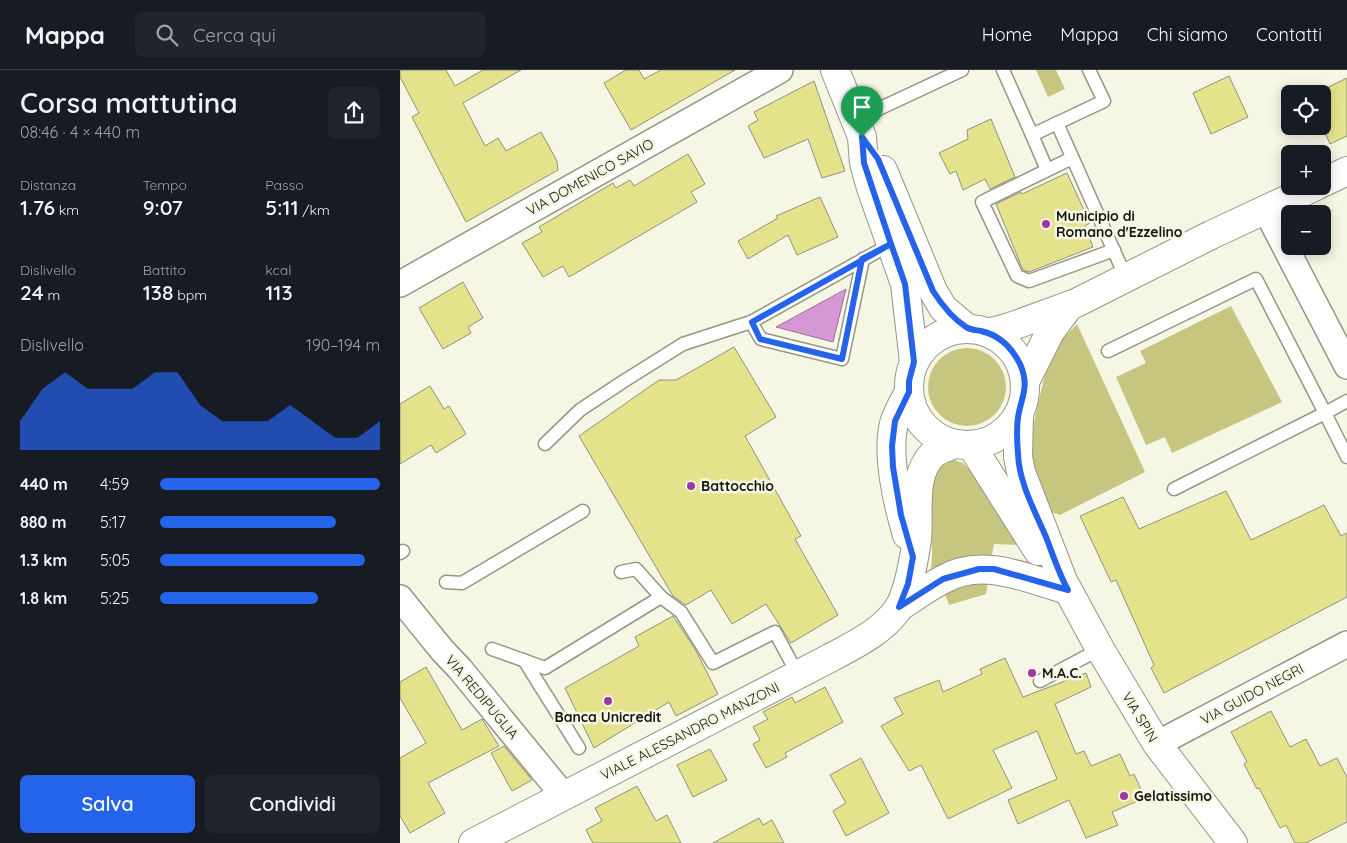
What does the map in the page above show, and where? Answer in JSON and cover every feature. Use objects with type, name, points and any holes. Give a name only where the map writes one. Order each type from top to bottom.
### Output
[{"type":"main road","points":[[835,70],[858,128],[864,163],[905,284],[914,362]]},
{"type":"main road","name":"VIA SPIN","points":[[858,128],[878,159],[933,291],[943,308],[978,331],[1002,340],[1013,352],[1021,366],[1024,382],[1023,403],[1019,413],[1018,457],[1020,472],[1066,585],[1100,648],[1157,744],[1233,843]]},
{"type":"main road","points":[[1331,178],[1347,170]]},
{"type":"main road","points":[[1019,413],[1007,429],[991,440],[962,445],[937,437],[923,425],[913,410],[909,392],[909,381],[914,362],[924,348],[936,338],[952,331],[978,331],[1010,327],[1070,306],[1297,195]]},
{"type":"main road","points":[[1024,382],[1050,332],[1070,306]]},
{"type":"main road","name":"VIALE ALESSANDRO MANZONI","points":[[909,392],[895,421],[892,446],[893,467],[901,515],[913,557]]},
{"type":"main road","name":"VIA SPIN","points":[[962,445],[1032,543],[1066,585]]},
{"type":"main road","name":"VIALE ALESSANDRO MANZONI","points":[[899,607],[908,584],[917,538],[918,497],[925,467],[934,453],[962,445]]},
{"type":"main road","name":"VIALE ALESSANDRO MANZONI","points":[[473,843],[859,642],[880,627],[899,607],[943,579],[979,569],[994,569],[1066,585]]},
{"type":"street","name":"VIA DOMENICO SAVIO","points":[[400,284],[780,70]]},
{"type":"street","points":[[1266,210],[1347,366]]},
{"type":"street","name":"VIA REDIPUGLIA","points":[[400,598],[564,796]]},
{"type":"street","name":"VIA GUIDO NEGRI","points":[[1157,744],[1347,644]]},
{"type":"lane","points":[[858,128],[962,70]]},
{"type":"lane","points":[[1003,70],[1047,170]]},
{"type":"lane","points":[[1032,135],[1104,101],[1089,70]]},
{"type":"lane","points":[[1057,123],[1126,278]]},
{"type":"lane","points":[[1072,158],[982,202],[1018,276],[1029,281],[1114,250]]},
{"type":"lane","points":[[545,444],[580,410],[683,344],[752,322],[891,244]]},
{"type":"lane","points":[[752,322],[760,339],[842,359],[862,259]]},
{"type":"lane","points":[[1108,351],[1256,279],[1347,457]]},
{"type":"lane","points":[[1174,489],[1347,401]]},
{"type":"lane","points":[[446,582],[462,583],[583,511]]},
{"type":"lane","points":[[621,572],[636,569],[662,598],[681,612],[713,663],[775,632],[798,675]]},
{"type":"lane","points":[[492,650],[545,668],[662,598]]},
{"type":"lane","points":[[1040,680],[1100,648]]},
{"type":"lane","points":[[524,660],[579,748]]},
{"type":"shaded area","points":[[1036,70],[1056,70],[1065,89],[1048,97]]},
{"type":"shaded area","points":[[846,289],[833,342],[776,327]]},
{"type":"shaded area","points":[[1231,306],[1282,402],[1172,453],[1165,437],[1146,445],[1116,377],[1146,363],[1140,351]]},
{"type":"shaded area","points":[[1077,324],[1145,472],[1060,515],[1046,510],[1032,470],[1030,444],[1046,370],[1056,346]]},
{"type":"shaded area","points":[[967,348],[982,351],[994,360],[1003,372],[1006,387],[1003,402],[994,414],[982,423],[967,426],[952,423],[940,414],[931,402],[928,387],[931,372],[940,360],[952,351]]},
{"type":"shaded area","points":[[954,460],[963,463],[972,473],[1018,545],[994,544],[991,559],[931,575],[930,491],[937,470],[943,464]]},
{"type":"shaded area","points":[[988,581],[986,594],[949,605],[945,594],[950,588]]},
{"type":"building","points":[[400,70],[446,70],[455,86],[483,70],[521,70],[463,103],[485,146],[498,138],[506,151],[541,132],[557,161],[558,170],[466,222],[412,117],[419,113],[400,77]]},
{"type":"building","points":[[626,70],[639,70],[644,79],[661,70],[735,70],[631,130],[604,83]]},
{"type":"building","points":[[1229,76],[1248,117],[1211,134],[1193,93]]},
{"type":"building","points":[[1347,78],[1347,136],[1330,144],[1326,135],[1331,135],[1331,86]]},
{"type":"building","points":[[814,81],[845,171],[822,178],[808,139],[764,158],[748,126],[758,120],[754,112]]},
{"type":"building","points":[[991,119],[1015,177],[990,189],[985,179],[963,190],[956,171],[950,174],[939,153],[968,139],[967,130]]},
{"type":"building","points":[[688,154],[705,184],[691,192],[697,202],[569,277],[563,266],[543,277],[522,243],[542,232],[539,227],[613,183],[616,188],[630,180],[634,186]]},
{"type":"building","name":"Municipio di Romano d'Ezzelino","points":[[1067,173],[1090,223],[1085,226],[1093,247],[1029,272],[1023,270],[996,204]]},
{"type":"building","points":[[820,197],[838,237],[797,255],[788,235],[748,259],[738,241],[778,218],[776,216]]},
{"type":"building","points":[[463,282],[483,318],[468,327],[471,333],[443,349],[419,308]]},
{"type":"building","name":"Battocchio","points":[[734,347],[776,417],[745,436],[801,536],[795,539],[838,615],[791,643],[766,604],[732,624],[711,590],[686,605],[673,596],[579,436],[659,380],[676,380]]},
{"type":"building","points":[[430,386],[444,409],[449,406],[466,434],[436,453],[431,445],[400,464],[400,404]]},
{"type":"building","points":[[1226,491],[1251,540],[1324,505],[1341,536],[1347,533],[1347,597],[1164,693],[1151,668],[1154,665],[1116,580],[1111,582],[1080,516],[1123,497],[1139,529]]},
{"type":"building","points":[[673,616],[695,649],[718,694],[676,716],[669,702],[594,748],[565,688],[639,646],[635,637]]},
{"type":"building","points":[[1005,658],[1023,697],[1086,673],[1091,687],[1055,704],[1076,754],[1084,751],[1091,766],[1120,754],[1130,776],[1134,774],[1145,798],[1112,812],[1118,825],[1086,838],[1069,800],[1018,824],[1008,800],[1057,779],[1037,731],[993,750],[1012,788],[948,819],[921,765],[909,771],[881,726],[903,714],[894,698],[939,680],[943,692],[982,674],[980,669]]},
{"type":"building","points":[[426,667],[462,730],[482,719],[499,746],[428,783],[445,813],[410,833],[400,816],[400,758],[426,743],[400,698],[400,682]]},
{"type":"building","points":[[825,687],[843,722],[785,753],[787,757],[766,768],[753,744],[760,740],[753,727],[768,719],[763,712],[792,697],[795,703]]},
{"type":"building","points":[[1271,711],[1290,747],[1306,739],[1320,766],[1337,758],[1347,777],[1347,822],[1306,843],[1295,843],[1286,825],[1280,828],[1244,764],[1247,762],[1231,732]]},
{"type":"building","points":[[504,746],[532,780],[512,791],[491,753]]},
{"type":"building","points":[[710,749],[727,780],[693,797],[677,765]]},
{"type":"building","points":[[861,758],[889,813],[846,836],[833,811],[846,803],[830,775]]},
{"type":"building","points":[[637,786],[656,821],[667,815],[681,843],[593,843],[586,830],[602,821],[595,808]]},
{"type":"building","points":[[759,818],[763,825],[772,820],[784,843],[713,843]]},
{"type":"place","name":"Municipio di Romano d'Ezzelino","points":[[1046,224]]},
{"type":"place","name":"Battocchio","points":[[691,486]]},
{"type":"place","name":"M.A.C.","points":[[1032,673]]},
{"type":"place","name":"Banca Unicredit","points":[[608,701]]},
{"type":"place","name":"Gelatissimo","points":[[1124,796]]},
{"type":"route","points":[[862,137],[864,163],[891,244],[862,259],[752,322],[760,339],[842,359],[862,259],[876,252],[891,244],[905,284],[914,362],[909,381],[909,392],[895,421],[892,446],[893,467],[901,515],[913,557],[908,584],[899,607],[943,579],[979,569],[994,569],[1068,590],[1020,472],[1018,457],[1019,413],[1024,393],[1021,366],[1013,352],[1002,340],[988,333],[968,329],[943,308],[933,291],[878,159],[862,137]]}]
